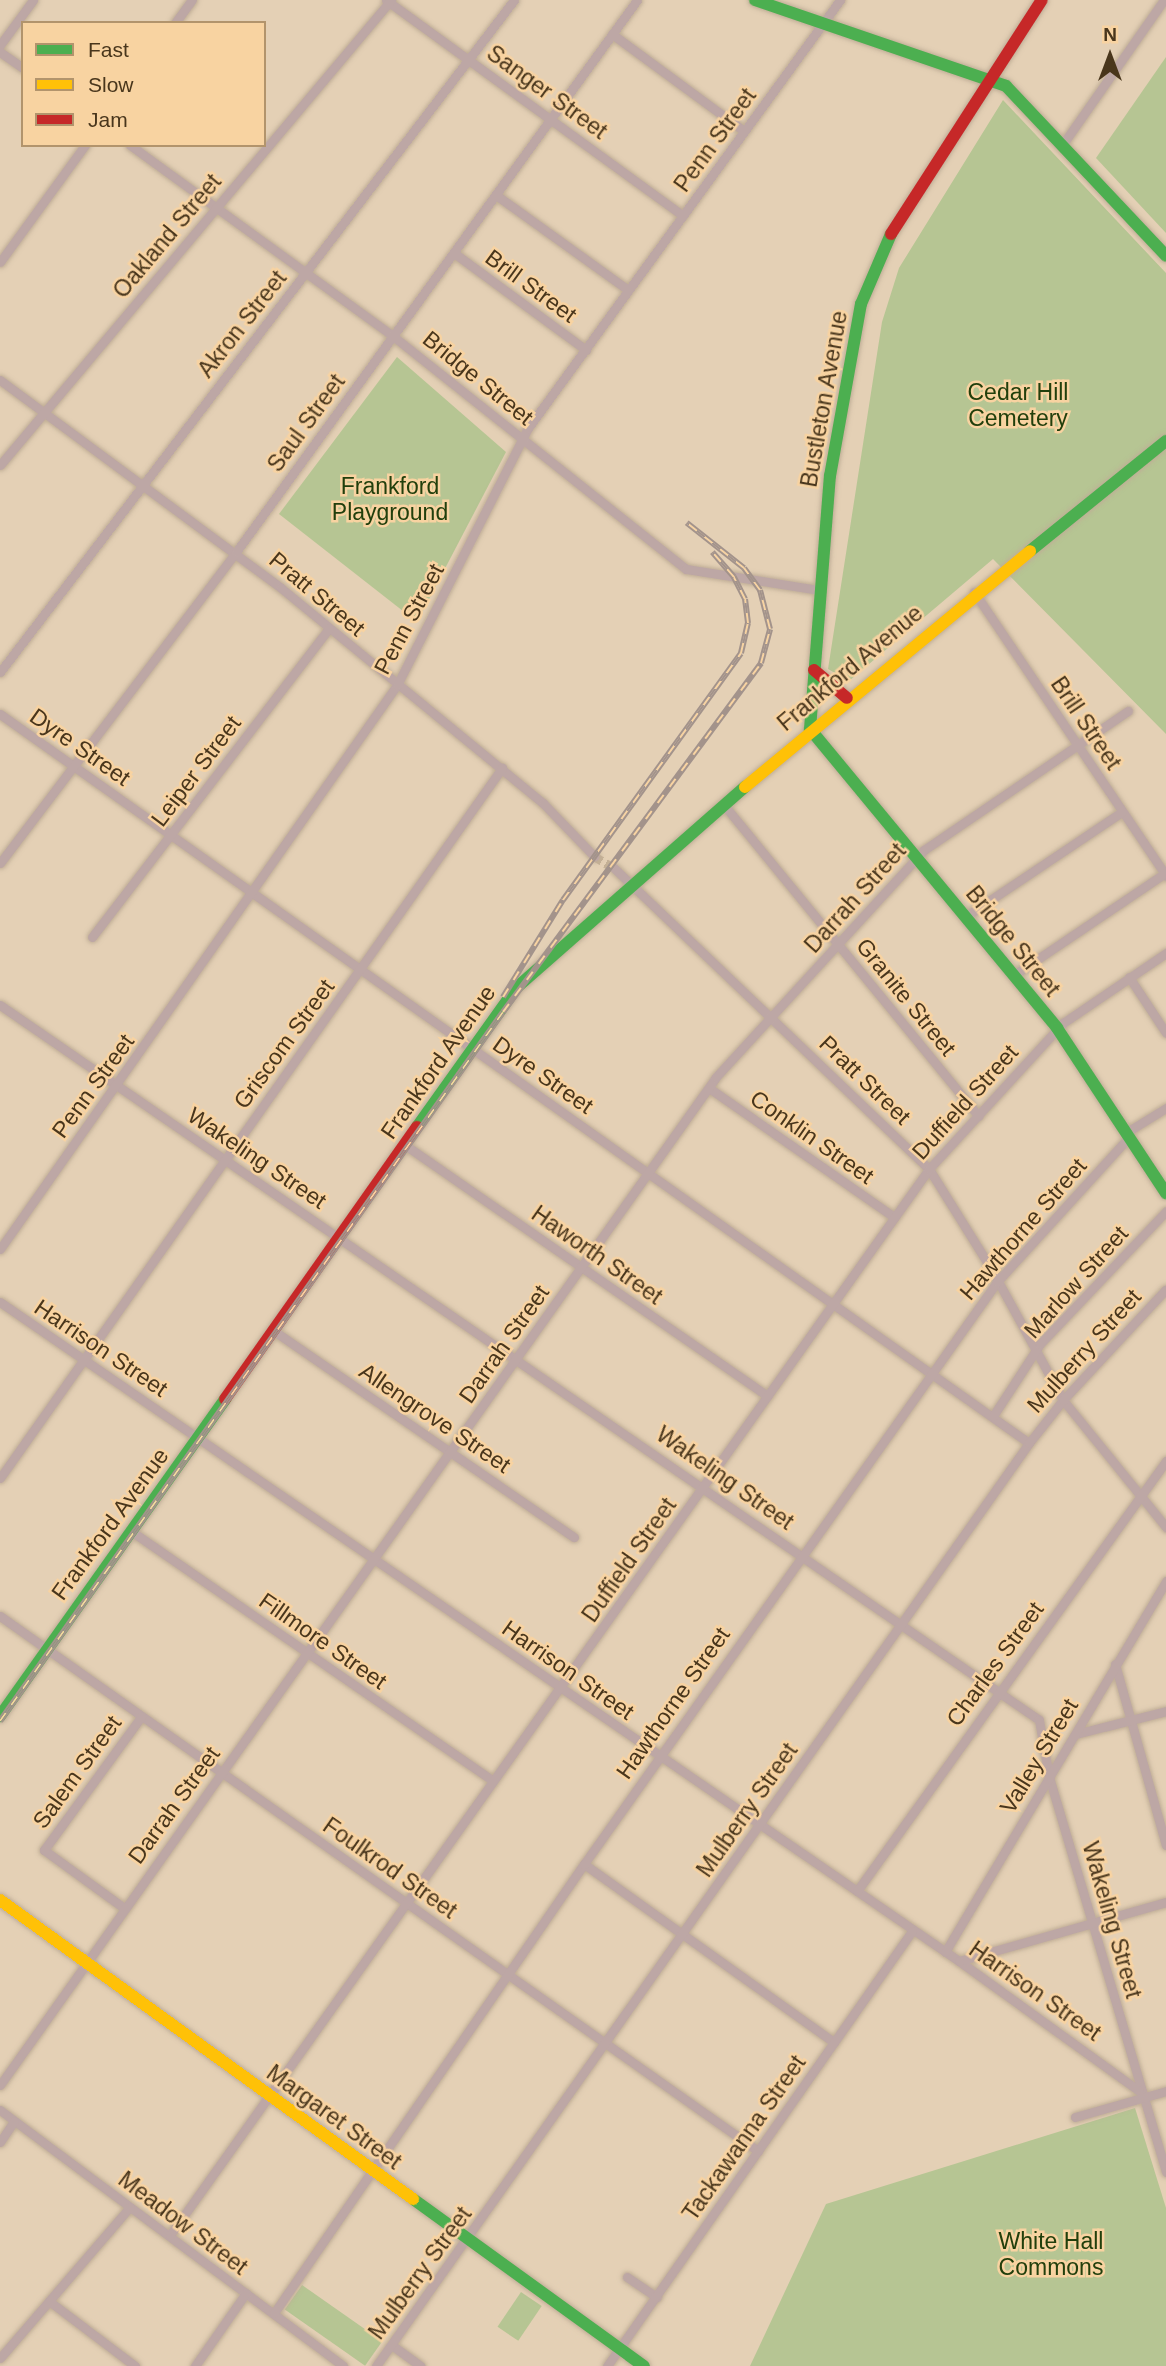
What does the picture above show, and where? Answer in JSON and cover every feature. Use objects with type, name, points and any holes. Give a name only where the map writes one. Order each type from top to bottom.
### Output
[{"type":"main road","points":[[755,0],[1006,86],[1166,256]]},
{"type":"main road","name":"Bustleton Avenue","points":[[810,729],[818,590],[830,476],[861,304],[889,236],[1042,0]]},
{"type":"main road","name":"Frankford Avenue","points":[[0,1716],[516,988],[810,729],[974,592],[1166,441]]},
{"type":"main road","points":[[814,670],[847,698]]},
{"type":"main road","name":"Bridge Street","points":[[810,729],[1057,1028],[1166,1193]]},
{"type":"main road","name":"Margaret Street","points":[[0,1900],[644,2366]]},
{"type":"street","points":[[0,45],[33,0]]},
{"type":"street","points":[[176,21],[192,0]]},
{"type":"street","name":"Akron Street","points":[[0,672],[514,0]]},
{"type":"street","name":"Saul Street","points":[[0,863],[236,552],[637,0]]},
{"type":"street","name":"Penn Street","points":[[0,1249],[253,894],[397,685],[522,441],[628,290],[840,0]]},
{"type":"street","points":[[1063,144],[1164,0]]},
{"type":"street","name":"Sanger Street","points":[[389,1],[683,216]]},
{"type":"street","name":"Oakland Street","points":[[0,465],[389,1]]},
{"type":"street","points":[[612,34],[744,131]]},
{"type":"street","points":[[0,52],[21,67]]},
{"type":"street","points":[[0,262],[84,147]]},
{"type":"street","name":"Bridge Street","points":[[133,147],[393,336],[686,569],[818,590]]},
{"type":"street","points":[[496,195],[628,290]]},
{"type":"street","name":"Brill Street","points":[[454,253],[586,349]]},
{"type":"street","name":"Pratt Street","points":[[0,380],[236,552],[502,768],[594,856]]},
{"type":"street","name":"Brill Street","points":[[974,592],[1165,875]]},
{"type":"street","name":"Leiper Street","points":[[92,937],[329,628]]},
{"type":"street","name":"Darrah Street","points":[[0,2085],[709,1088],[839,946],[916,856],[1128,710]]},
{"type":"street","name":"Dyre Street","points":[[0,714],[1029,1443]]},
{"type":"street","name":"Griscom Street","points":[[0,1478],[502,768]]},
{"type":"street","name":"Granite Street","points":[[724,805],[979,1115]]},
{"type":"street","points":[[965,917],[1122,812]]},
{"type":"street","name":"Pratt Street","points":[[614,868],[635,883],[929,1169],[1063,1399],[1166,1527]]},
{"type":"street","points":[[1014,975],[1165,875]]},
{"type":"street","name":"Duffield Street","points":[[170,2235],[929,1169],[1057,1028],[1166,953]]},
{"type":"street","points":[[1129,977],[1166,1032]]},
{"type":"street","name":"Wakeling Street","points":[[0,1005],[705,1486],[999,1690],[1038,1720],[1049,1777],[1166,2172]]},
{"type":"street","name":"Conklin Street","points":[[709,1088],[894,1217]]},
{"type":"street","name":"Hawthorne Street","points":[[274,2313],[584,1864],[996,1282],[1129,1134],[1166,1108]]},
{"type":"street","name":"Haworth Street","points":[[405,1146],[766,1396]]},
{"type":"street","name":"Marlow Street","points":[[993,1416],[1037,1353],[1040,1344],[1166,1212]]},
{"type":"street","name":"Mulberry Street","points":[[376,2366],[393,2346],[684,1935],[1029,1443],[1063,1399],[1166,1289]]},
{"type":"street","name":"Harrison Street","points":[[0,1302],[959,1961],[1129,2080],[1145,2097]]},
{"type":"street","name":"Allengrove Street","points":[[274,1331],[574,1537]]},
{"type":"street","name":"Charles Street","points":[[857,1891],[1166,1461]]},
{"type":"street","name":"Fillmore Street","points":[[131,1531],[493,1782]]},
{"type":"street","name":"Valley Street","points":[[945,1952],[1166,1581]]},
{"type":"street","name":"Foulkrod Street","points":[[0,1616],[758,2151]]},
{"type":"street","points":[[1115,1664],[1166,1845]]},
{"type":"street","points":[[1076,1734],[1166,1711]]},
{"type":"street","name":"Salem Street","points":[[124,1908],[44,1850],[141,1717]]},
{"type":"street","points":[[584,1864],[835,2042]]},
{"type":"street","points":[[959,1961],[1166,1902]]},
{"type":"street","name":"Tackawanna Street","points":[[607,2366],[912,1931]]},
{"type":"street","points":[[1075,2117],[1166,2091]]},
{"type":"street","name":"Meadow Street","points":[[0,2110],[343,2366]]},
{"type":"street","points":[[0,2141],[15,2121]]},
{"type":"street","points":[[0,2358],[130,2207]]},
{"type":"street","points":[[627,2277],[657,2297]]},
{"type":"street","points":[[195,2366],[246,2294]]},
{"type":"street","points":[[49,2301],[135,2366]]},
{"type":"street","points":[[393,2346],[421,2366]]},
{"type":"green space","points":[[1166,57],[1166,233],[1096,158]]},
{"type":"green space","name":"Cedar Hill Cemetery","points":[[1003,100],[1166,273],[1166,734],[993,559],[849,681],[828,669],[882,322],[899,268]]},
{"type":"green space","name":"Frankford Playground","points":[[397,357],[506,452],[417,622],[279,514]]},
{"type":"green space","name":"White Hall Commons","points":[[1135,2108],[1166,2208],[1166,2366],[750,2366],[826,2204]]},
{"type":"green space","points":[[302,2285],[382,2341],[365,2366],[285,2310]]},
{"type":"green space","points":[[521,2292],[542,2306],[518,2341],[498,2327]]},
{"type":"tunnel","points":[[594,856],[614,868]]},
{"type":"railway","points":[[0,1721],[503,1012],[761,663],[770,629],[760,590],[744,568],[687,523]]},
{"type":"railway","points":[[503,997],[563,900],[741,653],[748,623],[745,599],[734,577],[712,552]]},
{"type":"traffic: fast","points":[[755,0],[1006,86],[1166,256]]},
{"type":"traffic: fast","points":[[810,729],[830,476],[861,304],[891,234]]},
{"type":"traffic: fast","points":[[1030,551],[1166,441]]},
{"type":"traffic: fast","points":[[810,729],[1057,1028],[1166,1193]]},
{"type":"traffic: fast","points":[[417,1127],[516,988],[745,787]]},
{"type":"traffic: fast","points":[[0,1716],[225,1399]]},
{"type":"traffic: fast","points":[[413,2199],[644,2366]]},
{"type":"traffic: slow","points":[[745,787],[1030,551]]},
{"type":"traffic: slow","points":[[0,1900],[413,2199]]},
{"type":"traffic: jam","points":[[891,234],[1042,0]]},
{"type":"traffic: jam","points":[[814,670],[847,698]]},
{"type":"traffic: jam","points":[[225,1399],[417,1127]]}]
